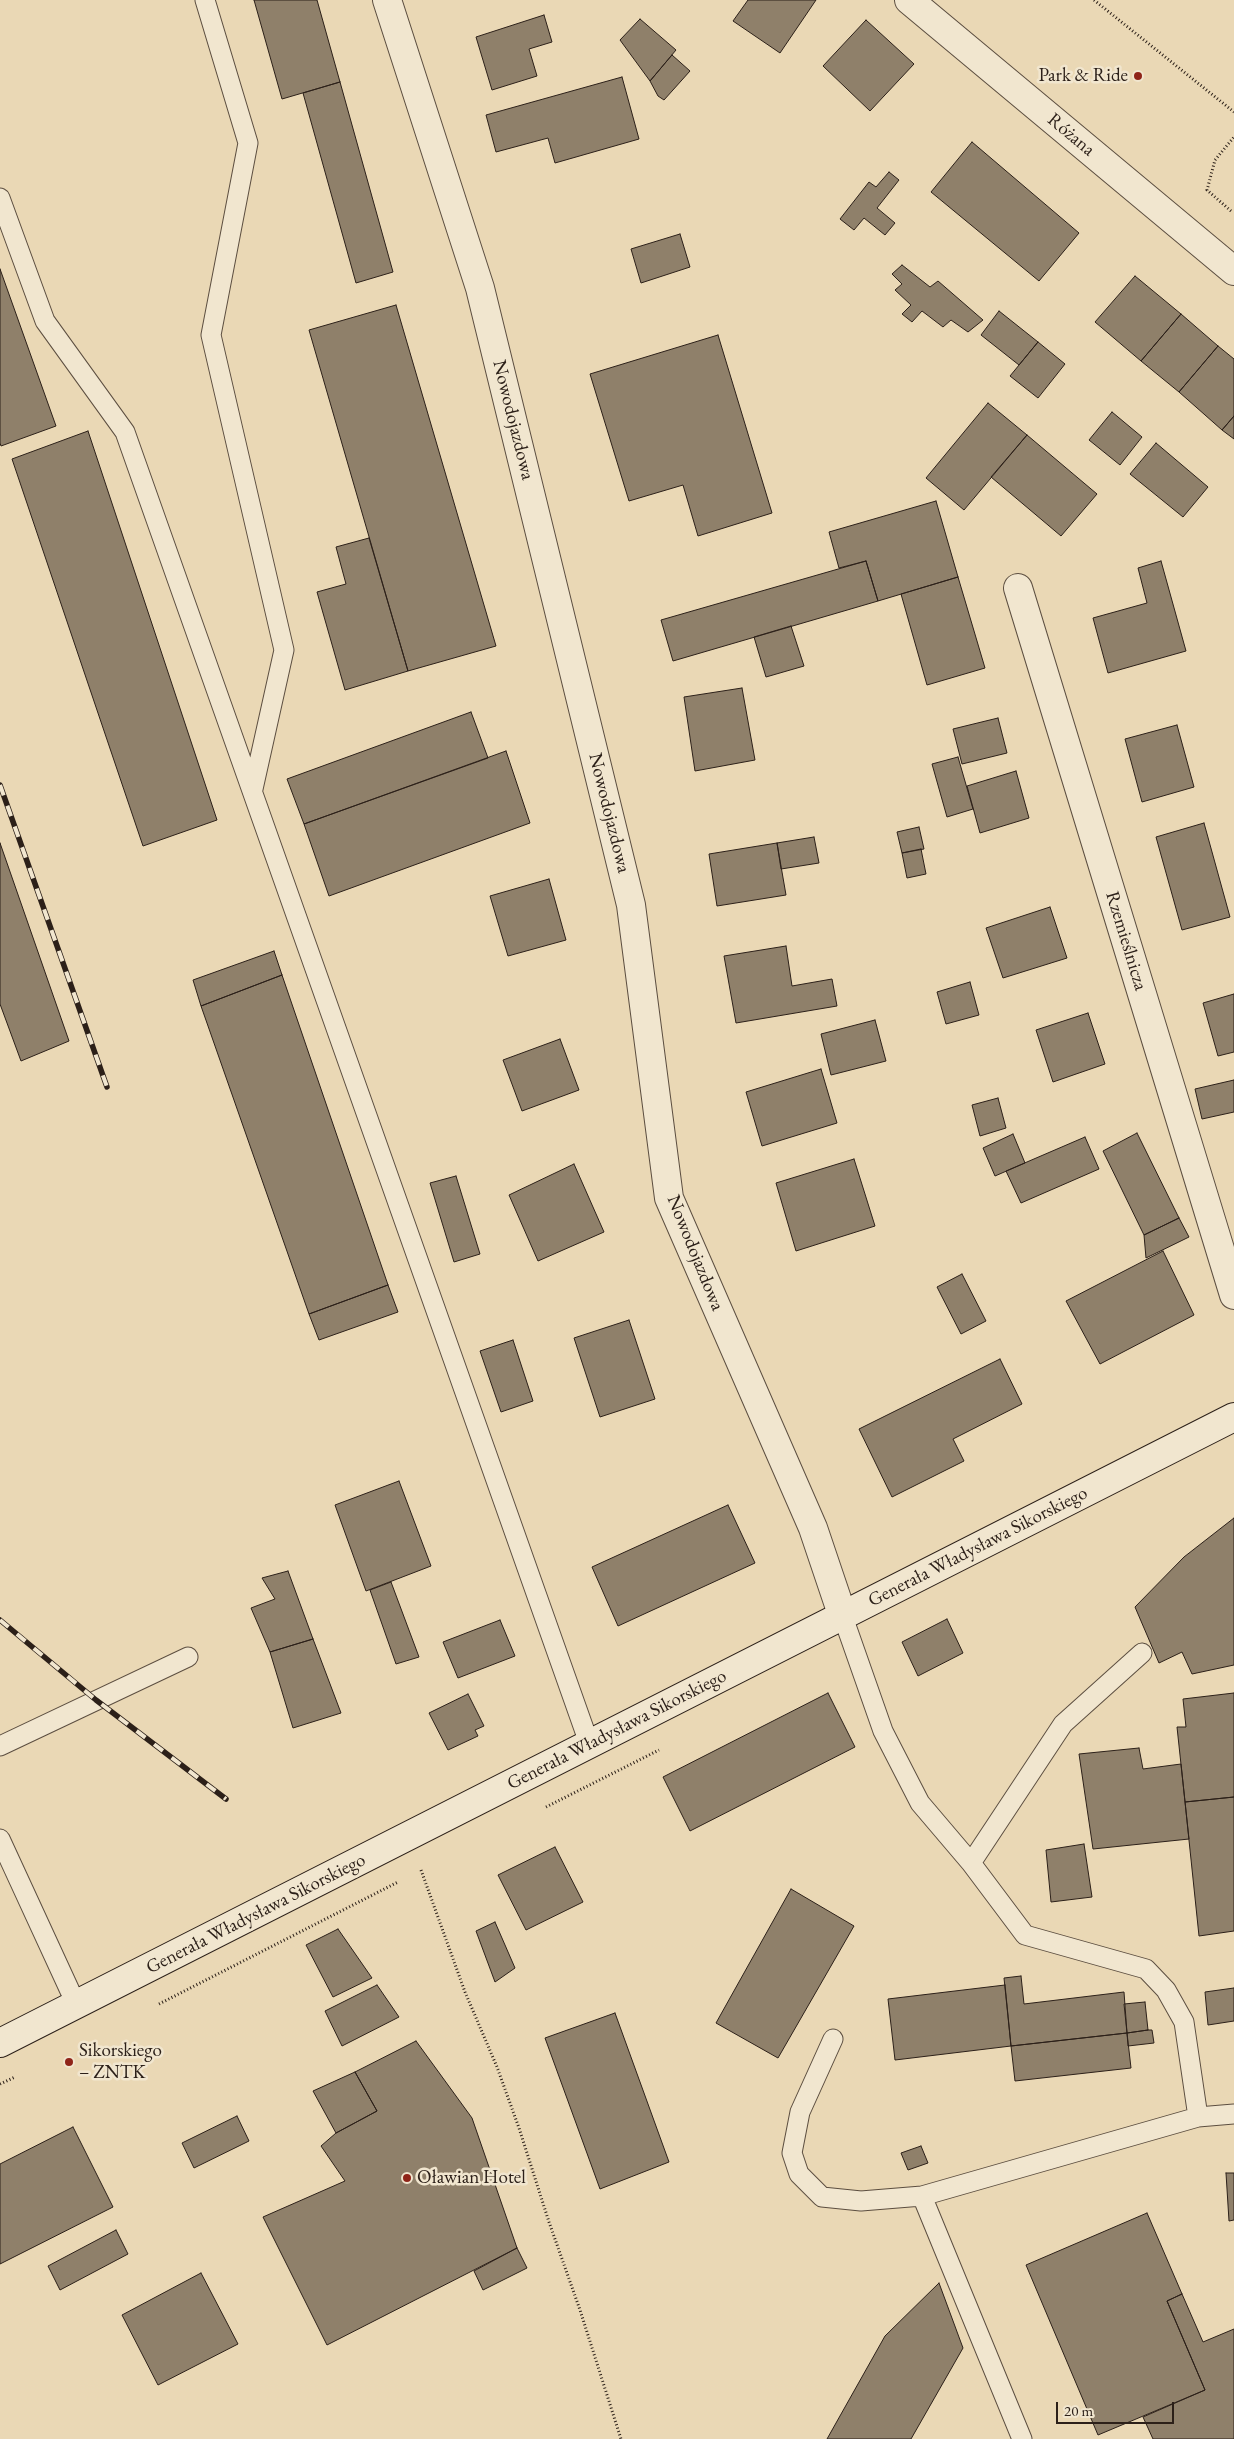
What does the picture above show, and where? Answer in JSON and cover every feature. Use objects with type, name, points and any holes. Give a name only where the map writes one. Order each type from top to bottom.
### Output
[{"type":"street","name":"Nowodojazdowa","points":[[387,0],[480,288],[632,905],[670,1198],[813,1528],[843,1617]]},
{"type":"street","name":"Różana","points":[[908,0],[1233,267]]},
{"type":"street","name":"Rzemieślnicza","points":[[1018,588],[1234,1295]]},
{"type":"street","name":"Generała Władysława Sikorskiego","points":[[0,2043],[408,1838],[589,1743],[843,1617],[1234,1417]]},
{"type":"lane","points":[[205,0],[248,143],[211,335],[284,650],[253,789]]},
{"type":"lane","points":[[0,198],[45,321],[125,432],[253,789],[589,1743]]},
{"type":"lane","points":[[843,1617],[883,1731],[920,1803],[971,1863],[1025,1935],[1146,1969],[1166,1990],[1184,2022],[1198,2117]]},
{"type":"lane","points":[[971,1863],[1063,1724],[1142,1653]]},
{"type":"lane","points":[[0,1746],[188,1657]]},
{"type":"lane","points":[[0,1839],[76,2004]]},
{"type":"lane","points":[[833,2039],[800,2112],[792,2153],[799,2174],[822,2197],[861,2201],[922,2196],[1198,2117],[1234,2114]]},
{"type":"lane","points":[[922,2196],[1022,2439]]},
{"type":"path","points":[[1094,0],[1234,112]]},
{"type":"path","points":[[1231,211],[1207,190],[1216,160],[1234,137]]},
{"type":"path","points":[[421,1870],[465,1992],[497,2067],[519,2128],[621,2439]]},
{"type":"building","points":[[254,0],[317,0],[340,82],[282,99]]},
{"type":"building","points":[[748,0],[816,0],[780,53],[733,21]]},
{"type":"building","points":[[544,15],[552,42],[529,49],[537,76],[492,90],[476,37]]},
{"type":"building","points":[[640,19],[676,50],[650,81],[620,40]]},
{"type":"building","points":[[866,20],[914,64],[870,111],[823,66]]},
{"type":"building","points":[[672,55],[690,71],[664,100],[658,96],[650,81]]},
{"type":"building","points":[[622,77],[639,139],[555,163],[548,138],[496,152],[486,115]]},
{"type":"building","points":[[340,82],[393,272],[356,283],[303,93]]},
{"type":"building","points":[[972,142],[1079,233],[1039,281],[931,192]]},
{"type":"building","points":[[889,172],[899,180],[877,208],[895,223],[885,235],[864,218],[854,230],[840,219],[869,182],[876,187]]},
{"type":"building","points":[[680,234],[690,267],[641,283],[631,249]]},
{"type":"building","points":[[902,265],[930,287],[938,281],[983,320],[968,332],[951,320],[943,327],[922,311],[912,322],[902,314],[911,305],[895,290],[902,284],[892,274]]},
{"type":"building","points":[[0,269],[56,426],[1,446],[0,443]]},
{"type":"building","points":[[1135,276],[1181,314],[1141,361],[1095,322]]},
{"type":"building","points":[[396,305],[496,646],[408,671],[309,330]]},
{"type":"building","points":[[999,311],[1038,342],[1019,365],[981,335]]},
{"type":"building","points":[[1181,314],[1218,346],[1179,392],[1141,361]]},
{"type":"building","points":[[718,335],[772,513],[698,536],[683,485],[629,501],[590,374]]},
{"type":"building","points":[[1038,342],[1065,364],[1038,398],[1010,376]]},
{"type":"building","points":[[1218,346],[1234,359],[1234,416],[1222,430],[1179,392]]},
{"type":"building","points":[[988,403],[1027,435],[964,510],[926,478]]},
{"type":"building","points":[[1112,412],[1142,437],[1120,465],[1089,440]]},
{"type":"building","points":[[1234,416],[1234,439],[1222,430]]},
{"type":"building","points":[[88,431],[217,820],[143,846],[12,459]]},
{"type":"building","points":[[1027,435],[1097,494],[1061,536],[991,477]]},
{"type":"building","points":[[1156,443],[1208,487],[1183,517],[1130,474]]},
{"type":"building","points":[[936,501],[958,577],[878,601],[866,561],[839,568],[829,532]]},
{"type":"building","points":[[369,538],[408,671],[345,690],[317,592],[346,584],[336,547]]},
{"type":"building","points":[[866,561],[878,601],[673,661],[661,620]]},
{"type":"building","points":[[1161,561],[1186,651],[1108,673],[1093,618],[1147,603],[1138,568]]},
{"type":"building","points":[[958,577],[985,668],[927,685],[901,594]]},
{"type":"building","points":[[791,626],[804,666],[766,677],[754,637]]},
{"type":"building","points":[[742,688],[755,760],[695,771],[684,697]]},
{"type":"building","points":[[471,712],[488,758],[304,824],[287,779]]},
{"type":"building","points":[[998,718],[1007,753],[962,764],[953,729]]},
{"type":"building","points":[[1177,725],[1194,787],[1142,802],[1125,739]]},
{"type":"building","points":[[506,751],[530,823],[329,896],[304,824]]},
{"type":"building","points":[[958,757],[973,809],[947,817],[932,764]]},
{"type":"building","points":[[1016,771],[1029,818],[980,833],[967,786]]},
{"type":"building","points":[[1204,823],[1230,917],[1182,930],[1156,837]]},
{"type":"building","points":[[919,827],[924,849],[902,853],[897,832]]},
{"type":"building","points":[[814,837],[819,863],[781,869],[777,843]]},
{"type":"building","points":[[0,843],[69,1041],[21,1061],[0,1004]]},
{"type":"building","points":[[777,843],[786,895],[717,906],[709,854]]},
{"type":"building","points":[[921,849],[926,874],[907,878],[902,853]]},
{"type":"building","points":[[549,879],[566,940],[508,956],[490,896]]},
{"type":"building","points":[[1050,907],[1067,958],[1003,978],[986,928]]},
{"type":"building","points":[[786,946],[792,986],[832,979],[837,1006],[736,1023],[724,956]]},
{"type":"building","points":[[274,951],[282,975],[201,1006],[193,980]]},
{"type":"building","points":[[282,975],[388,1285],[309,1314],[201,1006]]},
{"type":"building","points":[[970,982],[979,1015],[946,1024],[937,992]]},
{"type":"building","points":[[1234,994],[1234,1052],[1218,1056],[1203,1003]]},
{"type":"building","points":[[1088,1013],[1105,1064],[1053,1082],[1036,1030]]},
{"type":"building","points":[[875,1020],[886,1061],[831,1075],[821,1034]]},
{"type":"building","points":[[560,1039],[579,1090],[522,1111],[503,1060]]},
{"type":"building","points":[[821,1069],[837,1123],[762,1146],[746,1092]]},
{"type":"building","points":[[1234,1080],[1234,1112],[1202,1119],[1195,1089]]},
{"type":"building","points":[[998,1098],[1006,1128],[980,1136],[972,1105]]},
{"type":"building","points":[[1137,1133],[1179,1218],[1144,1235],[1103,1151]]},
{"type":"building","points":[[1013,1134],[1025,1163],[995,1176],[983,1148]]},
{"type":"building","points":[[1085,1137],[1099,1169],[1021,1203],[1006,1171]]},
{"type":"building","points":[[854,1159],[875,1226],[796,1251],[776,1183]]},
{"type":"building","points":[[574,1164],[604,1232],[538,1261],[509,1195]]},
{"type":"building","points":[[456,1176],[480,1254],[454,1262],[430,1183]]},
{"type":"building","points":[[1179,1218],[1189,1237],[1146,1258],[1144,1235]]},
{"type":"building","points":[[1163,1251],[1194,1315],[1100,1364],[1066,1301]]},
{"type":"building","points":[[962,1274],[986,1321],[961,1334],[937,1287]]},
{"type":"building","points":[[388,1285],[398,1312],[319,1340],[309,1314]]},
{"type":"building","points":[[629,1320],[655,1399],[600,1417],[574,1338]]},
{"type":"building","points":[[513,1340],[533,1401],[501,1412],[480,1351]]},
{"type":"building","points":[[1000,1359],[1022,1404],[953,1439],[964,1461],[892,1497],[859,1429]]},
{"type":"building","points":[[399,1481],[431,1566],[366,1591],[335,1505]]},
{"type":"building","points":[[728,1505],[755,1563],[618,1626],[592,1567]]},
{"type":"building","points":[[1234,1518],[1234,1665],[1192,1674],[1182,1652],[1159,1663],[1135,1607],[1184,1557]]},
{"type":"building","points":[[288,1571],[313,1639],[270,1652],[251,1608],[275,1599],[262,1578]]},
{"type":"building","points":[[391,1582],[419,1657],[396,1664],[370,1590]]},
{"type":"building","points":[[947,1619],[963,1653],[918,1676],[902,1642]]},
{"type":"building","points":[[500,1620],[515,1656],[458,1678],[443,1642]]},
{"type":"building","points":[[313,1639],[341,1713],[293,1728],[270,1652]]},
{"type":"building","points":[[828,1693],[855,1747],[690,1831],[663,1777]]},
{"type":"building","points":[[1234,1693],[1234,1797],[1185,1802],[1177,1727],[1186,1727],[1183,1699]]},
{"type":"building","points":[[468,1694],[484,1726],[475,1730],[478,1736],[448,1750],[429,1713]]},
{"type":"building","points":[[1139,1748],[1143,1769],[1181,1764],[1189,1839],[1093,1849],[1079,1754]]},
{"type":"building","points":[[1234,1797],[1234,1931],[1199,1936],[1185,1802]]},
{"type":"building","points":[[1084,1844],[1092,1897],[1051,1902],[1046,1850]]},
{"type":"building","points":[[555,1847],[583,1902],[526,1930],[498,1875]]},
{"type":"building","points":[[791,1889],[854,1926],[778,2058],[716,2023]]},
{"type":"building","points":[[495,1922],[515,1968],[495,1982],[476,1931]]},
{"type":"building","points":[[338,1929],[372,1978],[333,1997],[306,1945]]},
{"type":"building","points":[[1021,1976],[1024,2004],[1124,1992],[1127,2033],[1011,2046],[1004,1978]]},
{"type":"building","points":[[377,1985],[399,2017],[342,2046],[325,2011]]},
{"type":"building","points":[[1005,1985],[1011,2046],[895,2060],[888,1999]]},
{"type":"building","points":[[1234,1988],[1234,2021],[1208,2025],[1205,1992]]},
{"type":"building","points":[[1145,2002],[1148,2030],[1127,2033],[1124,2004]]},
{"type":"building","points":[[615,2013],[669,2162],[600,2189],[545,2038]]},
{"type":"building","points":[[1152,2030],[1154,2043],[1128,2046],[1127,2033]]},
{"type":"building","points":[[1127,2033],[1131,2068],[1015,2081],[1011,2046]]},
{"type":"building","points":[[416,2041],[472,2118],[517,2248],[327,2345],[263,2217],[345,2181],[321,2146],[336,2133],[377,2111],[355,2072]]},
{"type":"building","points":[[355,2072],[377,2111],[336,2133],[313,2091]]},
{"type":"building","points":[[237,2116],[249,2141],[194,2168],[182,2143]]},
{"type":"building","points":[[73,2127],[113,2207],[0,2264],[0,2164]]},
{"type":"building","points":[[921,2146],[928,2163],[908,2170],[901,2153]]},
{"type":"building","points":[[1226,2173],[1234,2173],[1234,2220],[1229,2221]]},
{"type":"building","points":[[1147,2213],[1182,2294],[1167,2301],[1205,2390],[1098,2435],[1026,2265]]},
{"type":"building","points":[[116,2230],[128,2254],[60,2290],[48,2266]]},
{"type":"building","points":[[517,2248],[527,2268],[483,2290],[474,2271]]},
{"type":"building","points":[[201,2273],[238,2344],[158,2385],[122,2315]]},
{"type":"building","points":[[939,2283],[963,2348],[911,2439],[827,2439],[885,2336]]},
{"type":"building","points":[[1182,2294],[1203,2342],[1234,2329],[1234,2439],[1153,2439],[1143,2417],[1205,2390],[1167,2301]]},
{"type":"railway","points":[[0,785],[107,1087]]},
{"type":"railway","points":[[0,1620],[96,1700],[226,1799]]},
{"type":"place","name":"Park & Ride","points":[[1138,76]]},
{"type":"place","name":"Sikorskiego – ZNTK","points":[[69,2062]]},
{"type":"place","name":"Oławian Hotel","points":[[407,2178]]}]
